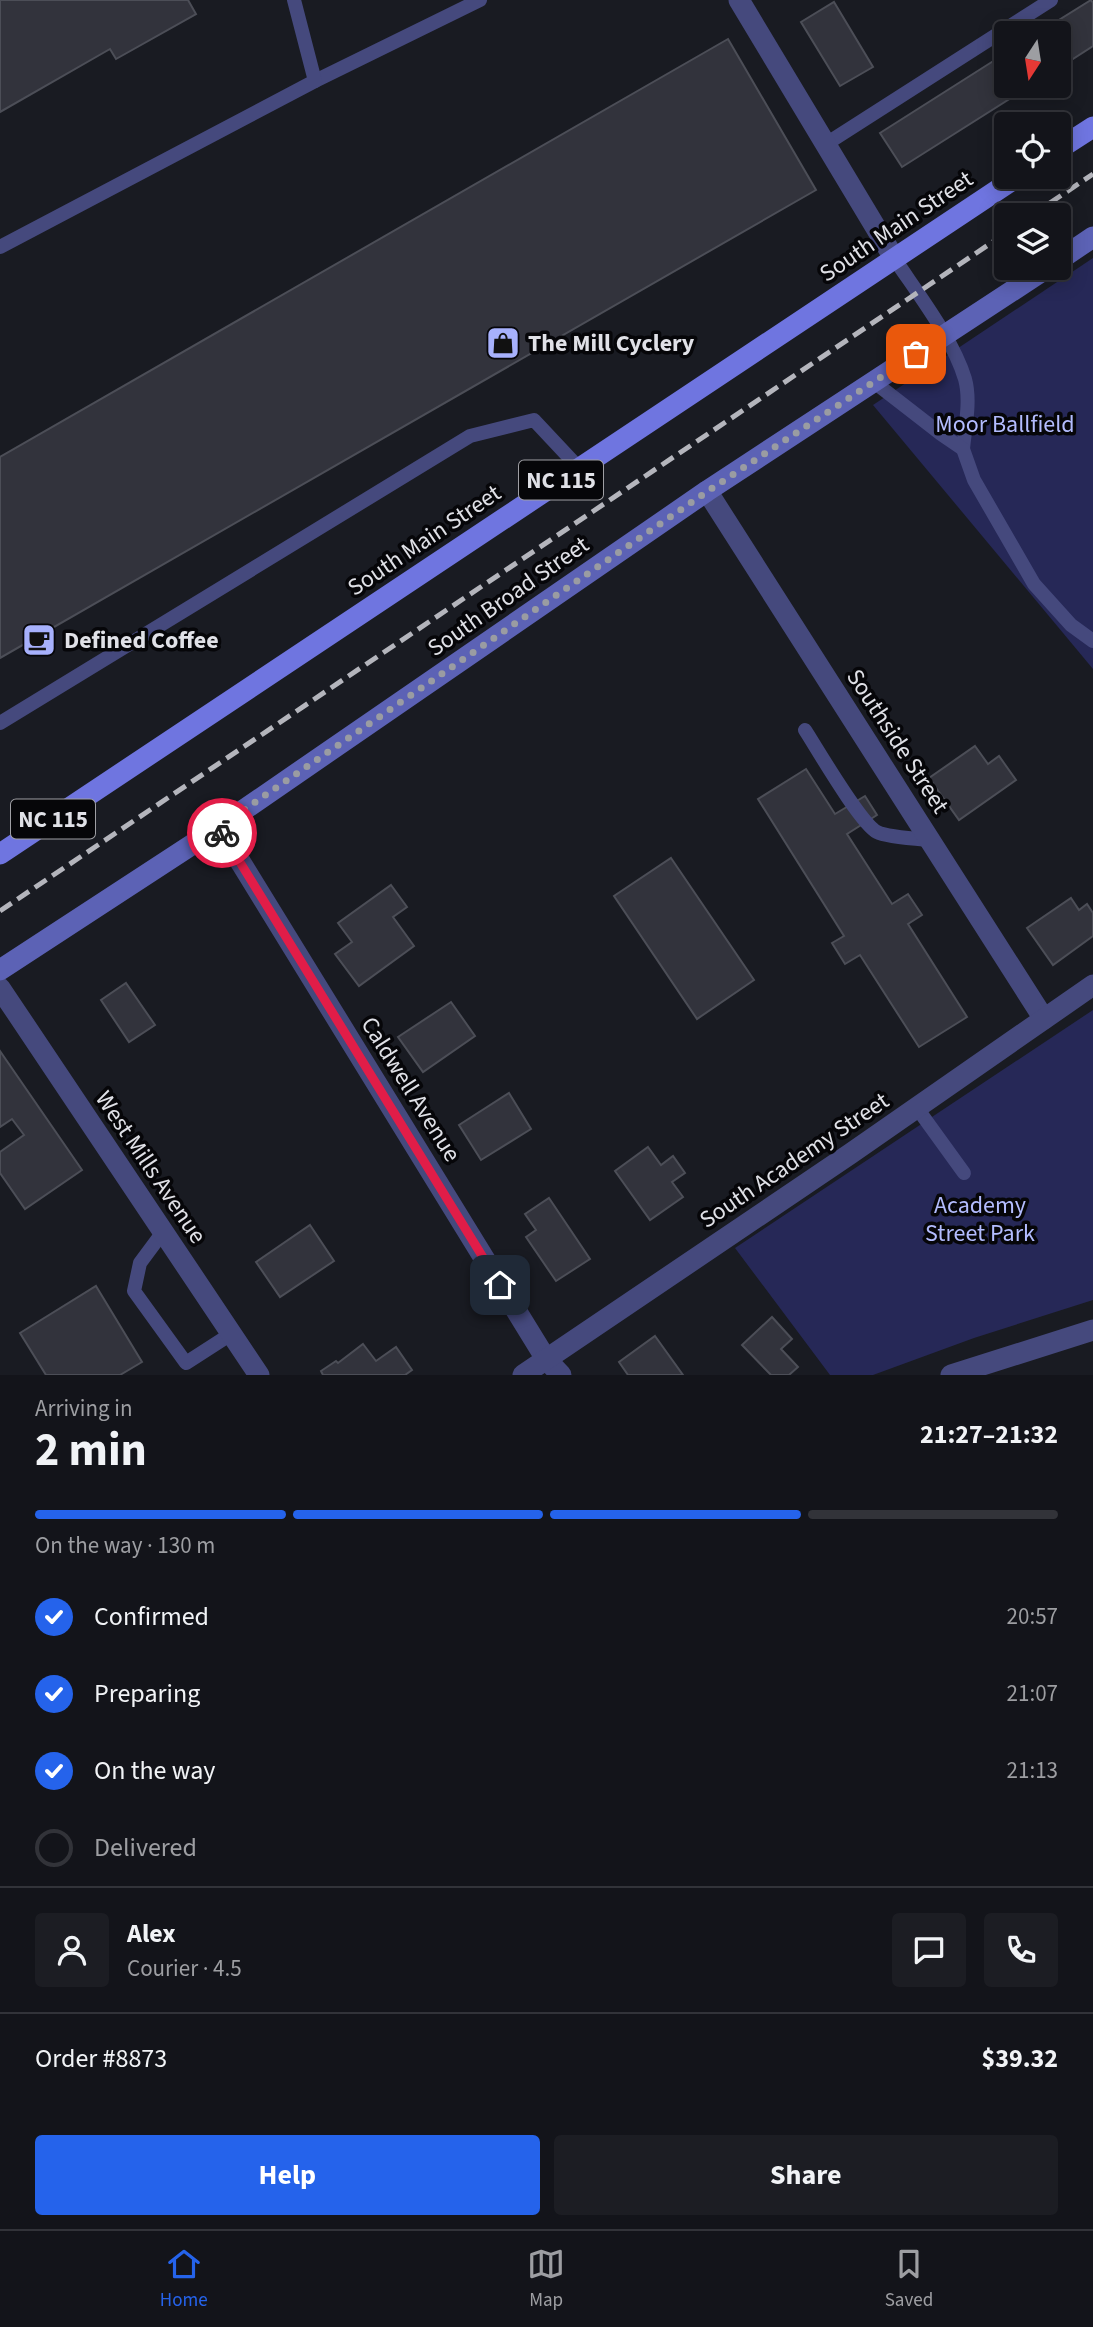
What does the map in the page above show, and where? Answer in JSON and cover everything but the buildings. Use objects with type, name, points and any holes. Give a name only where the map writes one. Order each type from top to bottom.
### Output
[{"type":"main road","points":[[1071,141],[1093,127]]},
{"type":"main road","name":"South Main Street","points":[[0,854],[999,189]]},
{"type":"street","points":[[739,0],[894,258]]},
{"type":"street","points":[[1071,252],[1093,237]]},
{"type":"street","name":"South Broad Street","points":[[0,970],[219,827],[708,491],[1029,280]]},
{"type":"street","name":"Southside Street","points":[[708,491],[1044,1019]]},
{"type":"street","name":"Caldwell Avenue","points":[[219,827],[546,1359],[561,1375]]},
{"type":"street","name":"South Academy Street","points":[[523,1375],[917,1108],[1093,985]]},
{"type":"street","name":"West Mills Avenue","points":[[0,988],[259,1375]]},
{"type":"street","points":[[951,1375],[1093,1330]]},
{"type":"lane","points":[[294,0],[315,81]]},
{"type":"lane","points":[[0,247],[315,81],[480,0]]},
{"type":"lane","points":[[826,144],[1051,0]]},
{"type":"lane","points":[[894,258],[944,335],[965,380],[968,404],[963,449],[974,480],[1034,584],[1071,625],[1093,640]]},
{"type":"lane","points":[[874,382],[963,449]]},
{"type":"lane","points":[[0,723],[470,436],[534,420],[579,468]]},
{"type":"lane","points":[[805,730],[852,804],[871,827],[877,832],[930,841]]},
{"type":"lane","points":[[917,1108],[964,1173]]},
{"type":"lane","points":[[163,1232],[140,1264],[134,1291],[185,1369],[231,1334]]},
{"type":"green space","name":"Moor Ballfield","points":[[1093,258],[1093,669],[873,405],[1060,280],[1071,280],[1071,273]]},
{"type":"green space","name":"Academy Street Park","points":[[1093,1010],[1093,1300],[974,1338],[873,1375],[830,1375],[735,1248]]},
{"type":"railway","points":[[1050,203],[1093,174]]},
{"type":"railway","points":[[0,911],[994,241]]},
{"type":"way so far","points":[[222,833],[219,827],[708,491],[916,354]]},
{"type":"place","name":"The Mill Cyclery","points":[[503,343]]},
{"type":"place","name":"Defined Coffee","points":[[39,640]]},
{"type":"route","points":[[222,833],[500,1285]]}]
